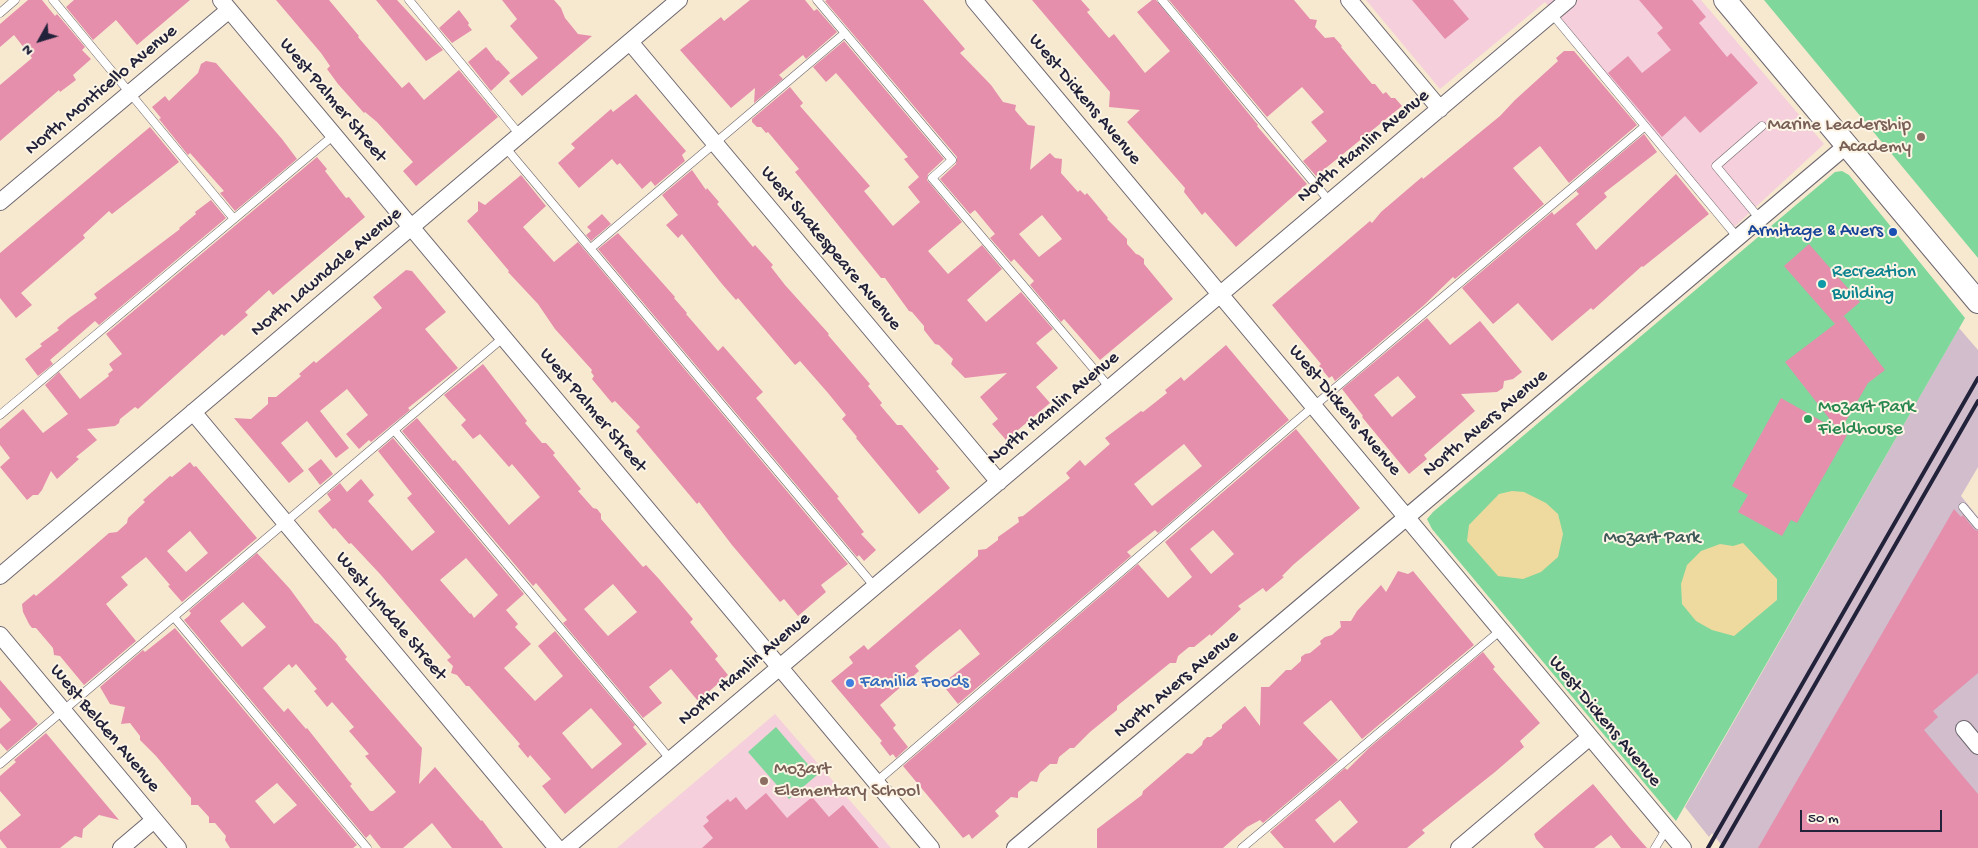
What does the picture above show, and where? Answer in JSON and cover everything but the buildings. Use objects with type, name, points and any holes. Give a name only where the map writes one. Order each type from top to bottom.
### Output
[{"type":"main road","points":[[1725,0],[1978,302]]},
{"type":"street","name":"North Lawndale Avenue","points":[[0,576],[679,0]]},
{"type":"street","name":"West Dickens Avenue","points":[[974,0],[1683,848]]},
{"type":"street","points":[[1349,0],[1440,109]]},
{"type":"street","name":"North Hamlin Avenue","points":[[566,848],[1568,0]]},
{"type":"street","name":"North Monticello Avenue","points":[[0,202],[129,94],[225,5]]},
{"type":"street","name":"West Palmer Street","points":[[225,5],[931,848]]},
{"type":"street","name":"West Shakespeare Avenue","points":[[630,42],[999,482]]},
{"type":"street","name":"North Avers Avenue","points":[[1015,848],[1846,146]]},
{"type":"street","name":"West Lyndale Street","points":[[193,412],[557,848]]},
{"type":"street","name":"West Belden Avenue","points":[[0,635],[178,848]]},
{"type":"street","points":[[1964,729],[1978,746]]},
{"type":"street","points":[[1459,848],[1590,737]]},
{"type":"street","points":[[121,848],[154,820]]},
{"type":"lane","points":[[0,13],[15,0]]},
{"type":"lane","points":[[53,0],[234,220]]},
{"type":"lane","points":[[409,0],[520,135]]},
{"type":"lane","points":[[817,0],[952,160],[932,178],[1110,388]]},
{"type":"lane","points":[[1162,0],[1330,202]]},
{"type":"lane","points":[[1552,14],[1738,238]]},
{"type":"lane","points":[[590,248],[845,33]]},
{"type":"lane","points":[[1760,219],[1716,166],[1762,126]]},
{"type":"lane","points":[[876,782],[1314,406],[1644,127]]},
{"type":"lane","points":[[0,415],[334,135]]},
{"type":"lane","points":[[505,148],[875,587]]},
{"type":"lane","points":[[0,764],[504,337]]},
{"type":"lane","points":[[394,430],[671,760]]},
{"type":"lane","points":[[1963,507],[1978,525]]},
{"type":"lane","points":[[174,616],[367,848]]},
{"type":"lane","points":[[1242,848],[1500,630]]},
{"type":"lane","points":[[1655,848],[1666,828]]},
{"type":"shaded area","points":[[1366,0],[1701,0],[1824,144],[1732,229],[1545,2],[1440,89]]},
{"type":"shaded area","points":[[1959,328],[1978,350],[1978,467],[1961,496],[1978,517],[1978,848],[1724,848],[1712,833],[1709,837],[1685,807]]},
{"type":"shaded area","name":"Mozart Elementary School","points":[[775,714],[891,848],[617,848]]},
{"type":"green space","name":"Marine Leadership Academy","points":[[1764,0],[1978,0],[1978,258]]},
{"type":"green space","name":"Mozart Park","points":[[1842,171],[1849,175],[1965,318],[1676,821],[1432,529],[1427,519],[1835,172]]},
{"type":"green space","points":[[776,727],[817,775],[789,799],[748,752]]},
{"type":"sand","points":[[1512,491],[1524,492],[1546,503],[1558,514],[1563,534],[1558,557],[1541,572],[1523,579],[1498,576],[1467,541],[1469,525],[1499,494]]},
{"type":"sand","points":[[1743,543],[1777,579],[1777,600],[1734,636],[1712,630],[1696,621],[1682,604],[1681,584],[1687,565],[1701,551],[1720,544],[1733,546]]},
{"type":"railway","points":[[1708,848],[1978,378]]},
{"type":"railway","points":[[1721,848],[1978,401]]},
{"type":"place","name":"Marine Leadership Academy","points":[[1921,137]]},
{"type":"place","name":"Armitage & Avers","points":[[1893,232]]},
{"type":"place","name":"Recreation Building","points":[[1822,284]]},
{"type":"place","name":"Mozart Park Fieldhouse","points":[[1808,419]]},
{"type":"place","name":"Familia Foods","points":[[850,683]]},
{"type":"place","name":"Mozart Elementary School","points":[[764,781]]}]
